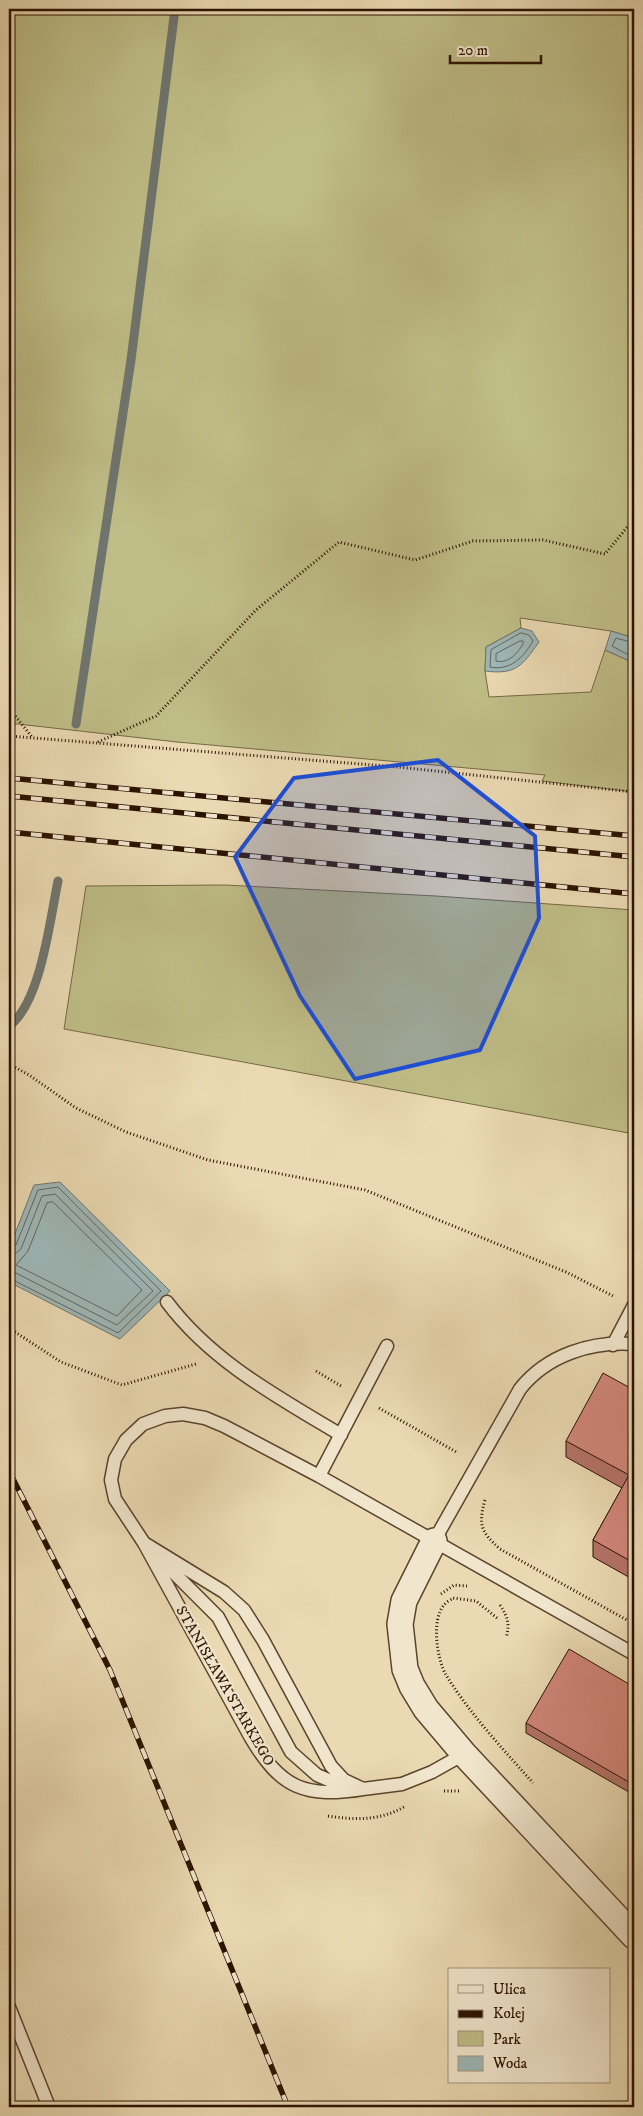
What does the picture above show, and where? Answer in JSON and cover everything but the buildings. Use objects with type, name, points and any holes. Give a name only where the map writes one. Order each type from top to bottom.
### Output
[{"type":"street","points":[[434,1541],[404,1601],[400,1624],[401,1648],[405,1669],[412,1686],[426,1709],[464,1754],[634,1936]]},
{"type":"lane","points":[[167,1302],[180,1319],[221,1358],[280,1398],[341,1435]]},
{"type":"lane","points":[[613,1344],[634,1306]]},
{"type":"lane","points":[[434,1541],[520,1389],[544,1365],[562,1356],[586,1348],[613,1344],[634,1344]]},
{"type":"lane","points":[[319,1476],[387,1346]]},
{"type":"lane","name":"STANISŁAWA STARKEGO","points":[[464,1754],[432,1772],[402,1784],[342,1792],[313,1791],[294,1786],[278,1776],[255,1745],[144,1543],[115,1499],[111,1480],[115,1459],[126,1440],[143,1424],[165,1416],[182,1414],[205,1418],[224,1426],[319,1476],[634,1654]]},
{"type":"lane","name":"STANISŁAWA STARKEGO","points":[[144,1543],[224,1592],[244,1610],[263,1640],[331,1766],[344,1780],[363,1789]]},
{"type":"lane","name":"STANISŁAWA STARKEGO","points":[[144,1543],[218,1617],[291,1752],[317,1775],[340,1785],[363,1789]]},
{"type":"lane","points":[[9,2008],[49,2107]]},
{"type":"path","points":[[98,742],[156,716],[256,610],[339,542],[416,560],[473,541],[543,540],[605,554],[634,519]]},
{"type":"path","points":[[9,708],[32,738]]},
{"type":"path","points":[[9,736],[398,767],[634,792]]},
{"type":"path","points":[[9,1064],[29,1075],[76,1108],[126,1132],[208,1160],[365,1190],[566,1272],[634,1306]]},
{"type":"path","points":[[9,1328],[61,1362],[122,1385],[221,1358]]},
{"type":"path","points":[[316,1371],[477,1464]]},
{"type":"path","points":[[485,1498],[480,1516],[482,1531],[500,1549],[634,1624]]},
{"type":"path","points":[[437,1596],[454,1585],[473,1588]]},
{"type":"path","points":[[497,1618],[476,1600],[453,1598],[444,1605],[439,1616],[438,1653],[451,1682],[495,1740],[539,1790]]},
{"type":"path","points":[[498,1602],[506,1613],[509,1627],[506,1638]]},
{"type":"highlighted area","points":[[438,760],[535,836],[539,918],[480,1050],[355,1079],[300,996],[235,857],[294,778]]},
{"type":"green space","points":[[9,9],[634,9],[634,638],[611,631],[520,618],[521,628],[486,647],[485,671],[489,697],[591,692],[605,650],[634,663],[634,792],[542,781],[545,775],[177,742],[9,723]]},
{"type":"green space","points":[[225,885],[436,896],[634,910],[634,1134],[64,1029],[86,886]]},
{"type":"water","points":[[521,628],[532,631],[539,642],[523,663],[504,672],[485,671],[486,647]]},
{"type":"water","points":[[611,631],[634,638],[634,663],[605,650]]},
{"type":"water","points":[[60,1182],[170,1291],[120,1339],[9,1282],[9,1249],[34,1185]]},
{"type":"waterway","points":[[76,724],[131,360],[175,9]]},
{"type":"waterway","points":[[9,1026],[20,1015],[29,999],[36,980],[47,938],[58,881]]},
{"type":"railway","points":[[9,778],[634,836]]},
{"type":"railway","points":[[9,796],[634,857]]},
{"type":"railway","points":[[9,832],[634,894]]},
{"type":"railway","points":[[9,1471],[110,1670],[288,2107]]}]
